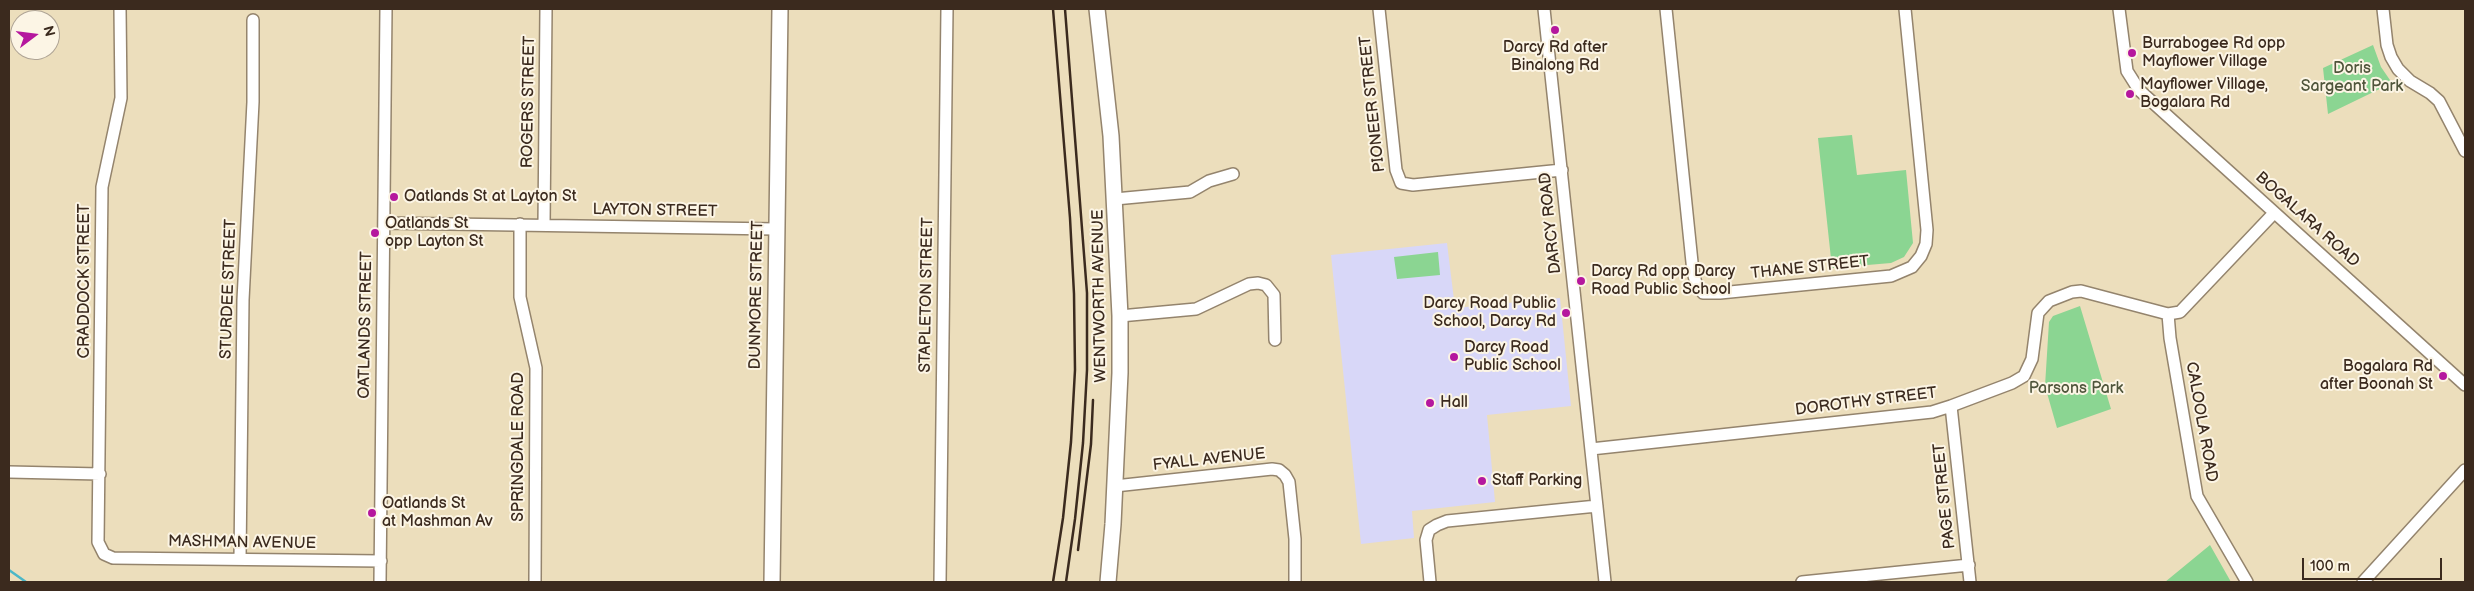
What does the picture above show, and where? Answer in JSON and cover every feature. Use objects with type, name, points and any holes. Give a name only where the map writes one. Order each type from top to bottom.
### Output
[{"type":"main road","name":"DUNMORE STREET","points":[[772,582],[780,9]]},
{"type":"main road","name":"WENTWORTH AVENUE","points":[[1097,9],[1111,136],[1120,316],[1120,373],[1115,486],[1108,582]]},
{"type":"street","name":"CRADDOCK STREET","points":[[104,554],[98,542],[102,187],[120,98],[120,9]]},
{"type":"street","name":"OATLANDS STREET","points":[[380,582],[386,9]]},
{"type":"street","name":"ROGERS STREET","points":[[544,225],[546,9]]},
{"type":"street","name":"STAPLETON STREET","points":[[940,582],[947,9]]},
{"type":"street","name":"PIONEER STREET","points":[[1379,9],[1396,170],[1401,183],[1413,185],[1562,170]]},
{"type":"street","name":"DARCY ROAD","points":[[1544,9],[1605,582]]},
{"type":"street","name":"THANE STREET","points":[[1666,9],[1693,272],[1696,283],[1703,293],[1720,293],[1892,276],[1912,267],[1921,256],[1927,230],[1905,9]]},
{"type":"street","name":"BOGALARA ROAD","points":[[2119,9],[2124,56],[2129,77],[2139,90],[2465,385]]},
{"type":"street","points":[[2383,9],[2387,45],[2398,70],[2439,101],[2462,138],[2465,151]]},
{"type":"street","name":"STURDEE STREET","points":[[240,559],[243,300],[253,102],[253,20]]},
{"type":"street","points":[[1115,200],[1190,192],[1209,181],[1234,174]]},
{"type":"street","points":[[2168,314],[2180,312],[2188,306],[2274,213]]},
{"type":"street","name":"LAYTON STREET","points":[[384,223],[776,229]]},
{"type":"street","name":"SPRINGDALE ROAD","points":[[520,224],[520,297],[536,368],[535,582]]},
{"type":"street","points":[[1120,316],[1196,309],[1249,284],[1258,283],[1266,285],[1274,296],[1275,340]]},
{"type":"street","name":"DOROTHY STREET","points":[[1591,449],[1932,412],[1951,406],[2012,383],[2024,376],[2032,359],[2038,313],[2042,306],[2072,292],[2091,292],[2168,314]]},
{"type":"street","name":"CALOOLA ROAD","points":[[2168,314],[2170,338],[2197,496],[2247,582]]},
{"type":"street","name":"PAGE STREET","points":[[1951,406],[1970,582]]},
{"type":"street","name":"FYALL AVENUE","points":[[1115,486],[1272,469],[1278,470],[1285,475],[1289,482],[1295,540],[1295,582]]},
{"type":"street","points":[[2363,582],[2465,470]]},
{"type":"street","points":[[9,472],[100,474]]},
{"type":"street","points":[[1430,582],[1426,540],[1430,530],[1437,525],[1455,520],[1597,506]]},
{"type":"street","name":"MASHMAN AVENUE","points":[[104,554],[114,558],[381,561]]},
{"type":"street","points":[[1802,582],[1969,565]]},
{"type":"shaded area","name":"Darcy Road Public School","points":[[1447,243],[1455,308],[1560,298],[1571,406],[1487,415],[1495,502],[1412,511],[1414,538],[1361,544],[1331,255]]},
{"type":"green space","name":"Doris Sargeant Park","points":[[2373,45],[2381,67],[2392,83],[2328,114],[2323,68]]},
{"type":"green space","points":[[1852,135],[1857,175],[1906,170],[1913,243],[1904,257],[1891,263],[1832,268],[1818,138]]},
{"type":"green space","points":[[1438,252],[1440,275],[1397,279],[1394,257]]},
{"type":"green space","name":"Parsons Park","points":[[2080,306],[2111,409],[2057,428],[2045,386],[2049,322],[2053,316]]},
{"type":"green space","points":[[2210,545],[2231,582],[2165,582]]},
{"type":"waterway","points":[[9,570],[26,582]]},
{"type":"railway","points":[[1053,9],[1070,218],[1075,370],[1071,442],[1063,518],[1053,582]]},
{"type":"railway","points":[[1065,9],[1087,293],[1087,370],[1083,443],[1066,582]]},
{"type":"railway","points":[[1078,550],[1091,444],[1093,400]]},
{"type":"place","name":"Darcy Rd after Binalong Rd","points":[[1555,30]]},
{"type":"place","name":"Burrabogee Rd opp Mayflower Village","points":[[2132,53]]},
{"type":"place","name":"Mayflower Village, Bogalara Rd","points":[[2130,94]]},
{"type":"place","name":"Oatlands St at Layton St","points":[[394,197]]},
{"type":"place","name":"Oatlands St opp Layton St","points":[[375,233]]},
{"type":"place","name":"Darcy Rd opp Darcy Road Public School","points":[[1581,281]]},
{"type":"place","name":"Darcy Road Public School, Darcy Rd","points":[[1566,313]]},
{"type":"place","name":"Darcy Road Public School","points":[[1454,357]]},
{"type":"place","name":"Bogalara Rd after Boonah St","points":[[2443,376]]},
{"type":"place","name":"Hall","points":[[1430,403]]},
{"type":"place","name":"Staff Parking","points":[[1482,481]]},
{"type":"place","name":"Oatlands St at Mashman Av","points":[[372,513]]}]
